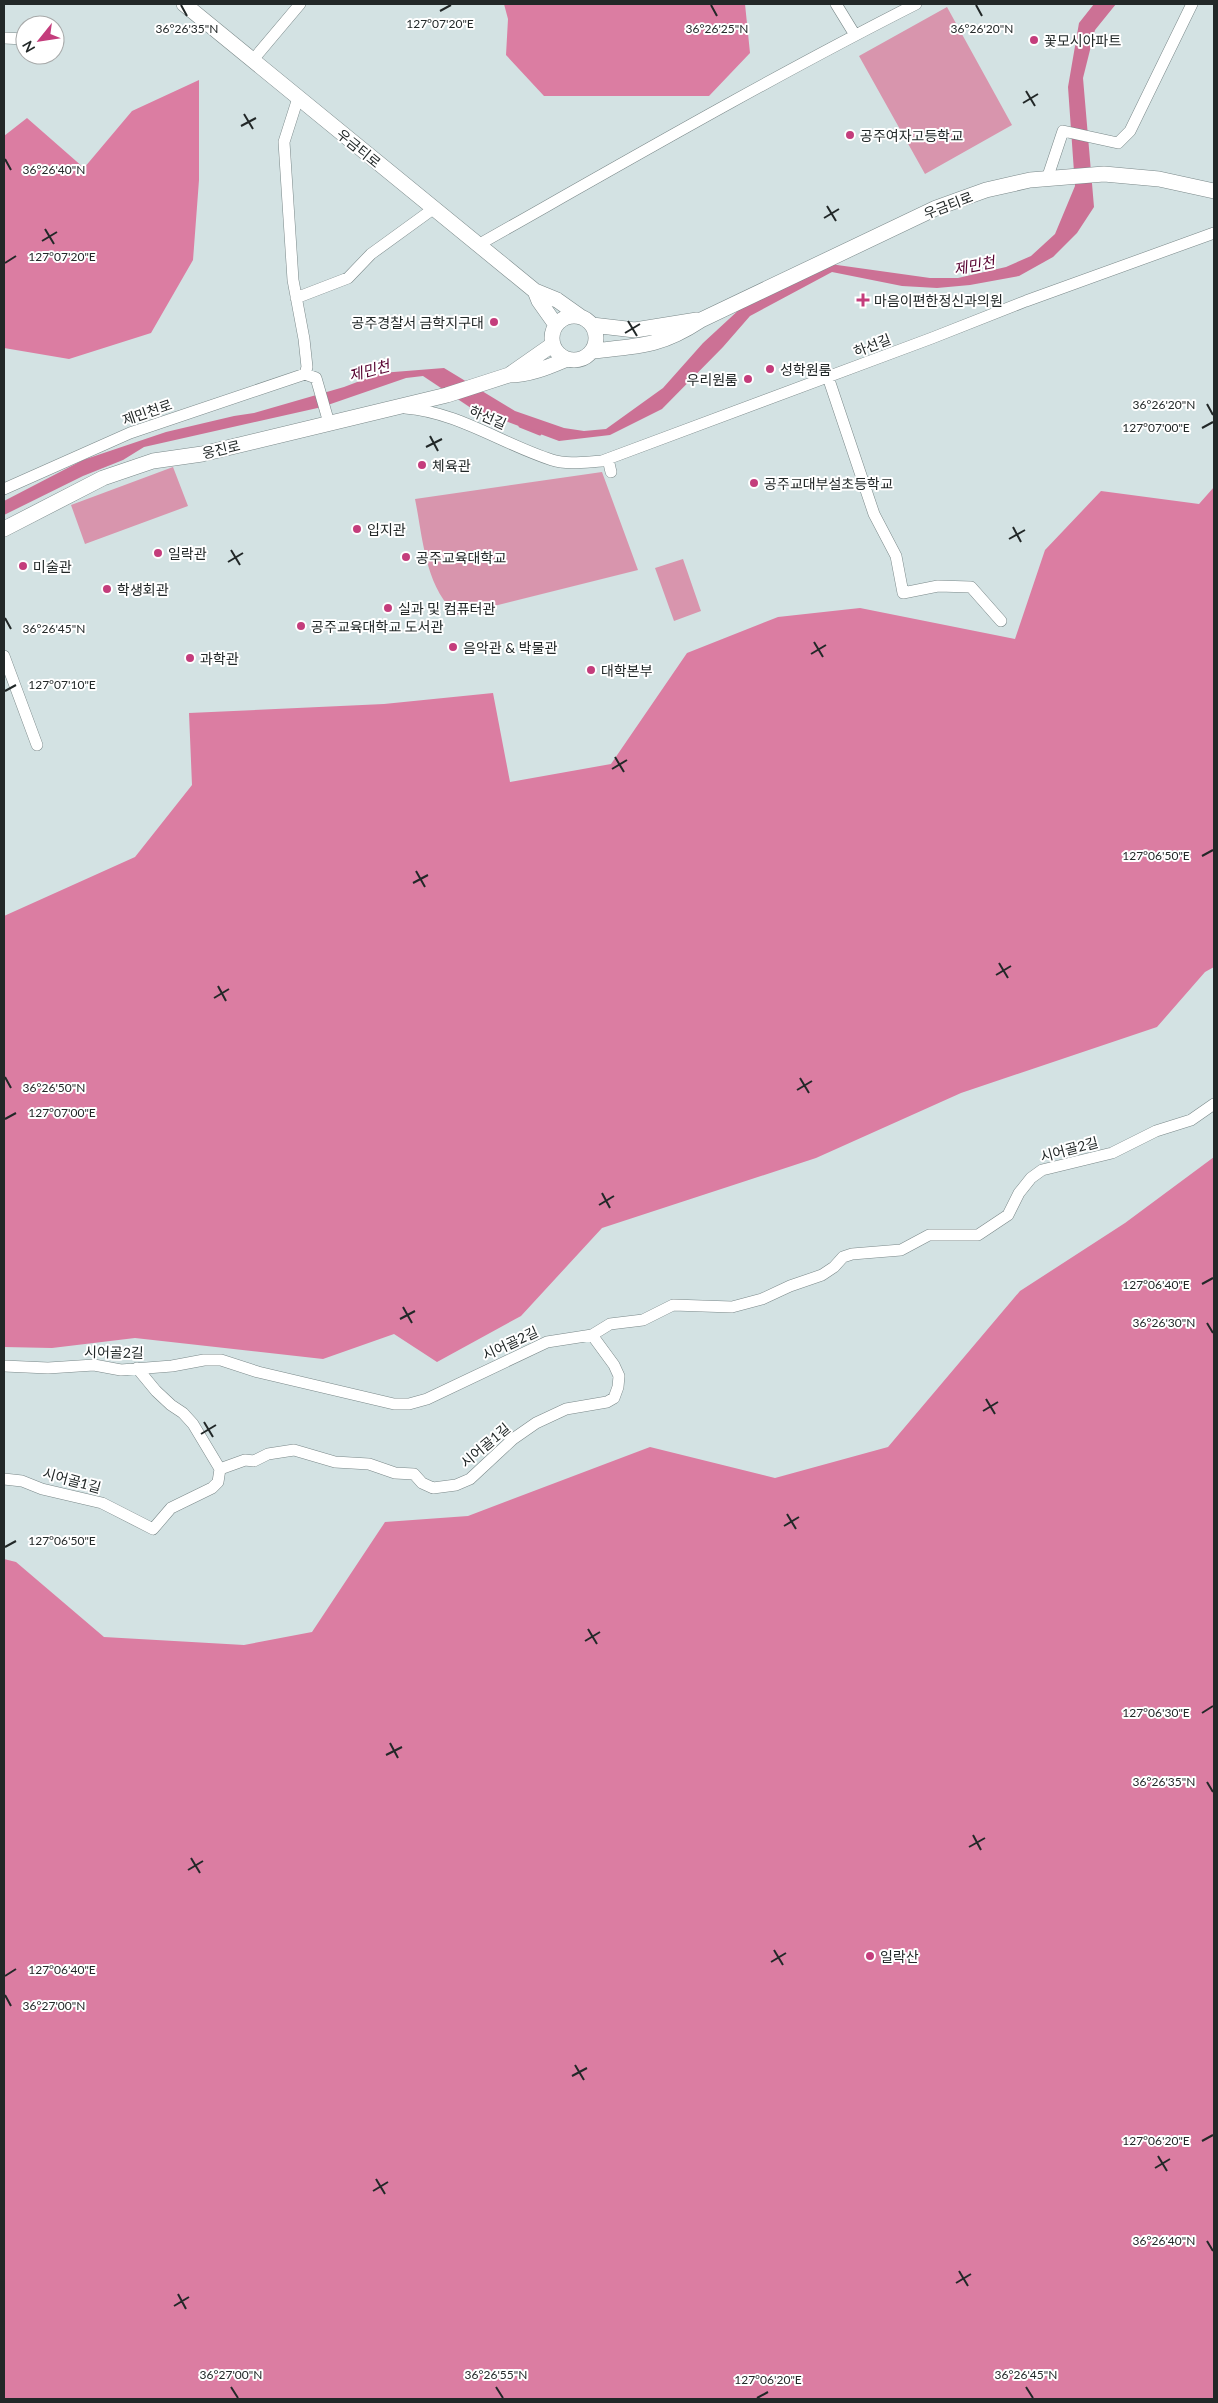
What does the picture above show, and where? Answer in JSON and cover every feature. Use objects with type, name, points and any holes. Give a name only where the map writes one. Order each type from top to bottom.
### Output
[{"type":"main road","name":"우금티로","points":[[184,4],[534,291],[558,300],[586,321],[635,330],[700,320]]},
{"type":"main road","name":"우금티로","points":[[592,351],[641,346],[662,341],[700,320],[936,208],[986,190],[1030,180],[1104,174],[1158,179],[1214,191]]},
{"type":"main road","name":"우금티로","points":[[534,291],[556,325]]},
{"type":"main road","points":[[509,375],[520,375],[536,371],[567,359],[581,360],[592,351],[596,338],[586,321],[567,317],[556,325],[551,338],[552,345],[556,351],[567,359]]},
{"type":"main road","points":[[509,375],[552,345]]},
{"type":"main road","name":"웅진로","points":[[4,529],[103,478],[153,461],[202,454],[329,424],[447,395],[509,375]]},
{"type":"street","points":[[252,61],[300,4]]},
{"type":"street","points":[[836,4],[854,35]]},
{"type":"street","points":[[478,245],[854,35],[916,4]]},
{"type":"street","points":[[1047,179],[1063,131],[1118,143],[1130,130],[1192,4]]},
{"type":"street","points":[[298,98],[284,142],[293,280],[307,367],[305,374],[316,378],[329,424]]},
{"type":"street","points":[[296,298],[348,278],[371,254],[433,209]]},
{"type":"street","name":"하선길","points":[[396,407],[443,414],[554,461],[579,463],[608,459],[1026,301],[1214,233]]},
{"type":"street","name":"제민천로","points":[[4,489],[130,433],[305,374]]},
{"type":"street","points":[[828,377],[874,514],[896,556],[903,593],[938,586],[970,587],[1001,621]]},
{"type":"street","points":[[608,459],[611,472]]},
{"type":"street","points":[[4,656],[37,745]]},
{"type":"street","name":"시어골2길","points":[[4,1366],[48,1368],[94,1365],[121,1370],[172,1366],[204,1360],[221,1360],[258,1372],[314,1386],[394,1404],[409,1404],[427,1400],[547,1342],[592,1335],[610,1324],[643,1320],[673,1305],[732,1307],[762,1299],[790,1286],[822,1275],[834,1267],[843,1257],[852,1254],[901,1250],[929,1235],[978,1235],[1008,1215],[1019,1193],[1031,1178],[1042,1170],[1112,1153],[1156,1130],[1191,1120],[1214,1104]]},
{"type":"street","name":"시어골1길","points":[[4,1480],[22,1481],[42,1489],[102,1503],[153,1528],[171,1508],[212,1488],[218,1482],[220,1469],[245,1460],[254,1461],[268,1454],[294,1450],[334,1462],[370,1464],[394,1473],[414,1474],[422,1483],[433,1488],[456,1485],[470,1479],[513,1439],[536,1423],[566,1409],[607,1402],[614,1398],[618,1387],[618,1376],[614,1365],[592,1335]]},
{"type":"street","points":[[137,1368],[156,1392],[188,1418],[211,1451],[220,1469]]},
{"type":"shaded area","points":[[504,4],[745,4],[750,53],[709,96],[544,96],[506,55],[508,19]]},
{"type":"shaded area","name":"제민천","points":[[1094,4],[1116,4],[1095,30],[1083,78],[1094,207],[1077,233],[1053,257],[1019,276],[970,285],[937,288],[902,286],[832,272],[750,316],[723,347],[662,409],[610,435],[559,441],[471,408],[423,376],[406,378],[322,407],[144,447],[123,460],[83,476],[4,515],[4,501],[83,460],[166,432],[254,413],[344,387],[381,373],[444,368],[515,411],[564,428],[584,431],[606,429],[663,388],[703,343],[742,307],[830,264],[930,278],[958,278],[1006,267],[1031,256],[1055,234],[1075,186],[1068,87],[1079,23]]},
{"type":"shaded area","points":[[947,7],[1012,125],[925,174],[859,56]]},
{"type":"shaded area","points":[[199,80],[199,180],[193,260],[151,333],[69,359],[4,348],[4,136],[27,118],[84,168],[132,111]]},
{"type":"shaded area","points":[[173,467],[188,506],[85,544],[71,505]]},
{"type":"shaded area","points":[[602,472],[638,570],[458,615],[447,604],[438,591],[427,562],[415,499]]},
{"type":"shaded area","points":[[1214,487],[1214,967],[1205,972],[1157,1027],[961,1093],[816,1158],[602,1228],[521,1316],[437,1362],[394,1334],[323,1359],[135,1338],[52,1348],[4,1347],[4,916],[135,857],[192,785],[189,713],[384,704],[493,693],[510,782],[611,764],[687,653],[778,617],[860,608],[1015,639],[1045,550],[1101,491],[1199,504]]},
{"type":"shaded area","points":[[683,559],[701,611],[674,621],[655,568]]},
{"type":"shaded area","points":[[1214,1157],[1214,2399],[4,2399],[4,1559],[16,1562],[104,1637],[244,1645],[312,1632],[385,1522],[468,1516],[650,1447],[775,1478],[888,1447],[1020,1291],[1125,1223]]},
{"type":"waterway","name":"제민천","points":[[520,426],[540,434]]},
{"type":"place","name":"꽃모시아파트","points":[[1034,40]]},
{"type":"place","name":"공주여자고등학교","points":[[850,135]]},
{"type":"place","name":"마음이편한정신과의원","points":[[863,300]]},
{"type":"place","name":"공주경찰서 금학지구대","points":[[494,322]]},
{"type":"place","name":"성학원룸","points":[[770,369]]},
{"type":"place","name":"우리원룸","points":[[748,379]]},
{"type":"place","name":"체육관","points":[[422,465]]},
{"type":"place","name":"공주교대부설초등학교","points":[[754,483]]},
{"type":"place","name":"입지관","points":[[357,529]]},
{"type":"place","name":"일락관","points":[[158,553]]},
{"type":"place","name":"공주교육대학교","points":[[406,557]]},
{"type":"place","name":"미술관","points":[[23,566]]},
{"type":"place","name":"학생회관","points":[[107,589]]},
{"type":"place","name":"실과 및 컴퓨터관","points":[[388,608]]},
{"type":"place","name":"공주교육대학교 도서관","points":[[301,626]]},
{"type":"place","name":"음악관 & 박물관","points":[[453,647]]},
{"type":"place","name":"과학관","points":[[190,658]]},
{"type":"place","name":"대학본부","points":[[591,670]]},
{"type":"place","name":"일락산","points":[[870,1956]]}]
